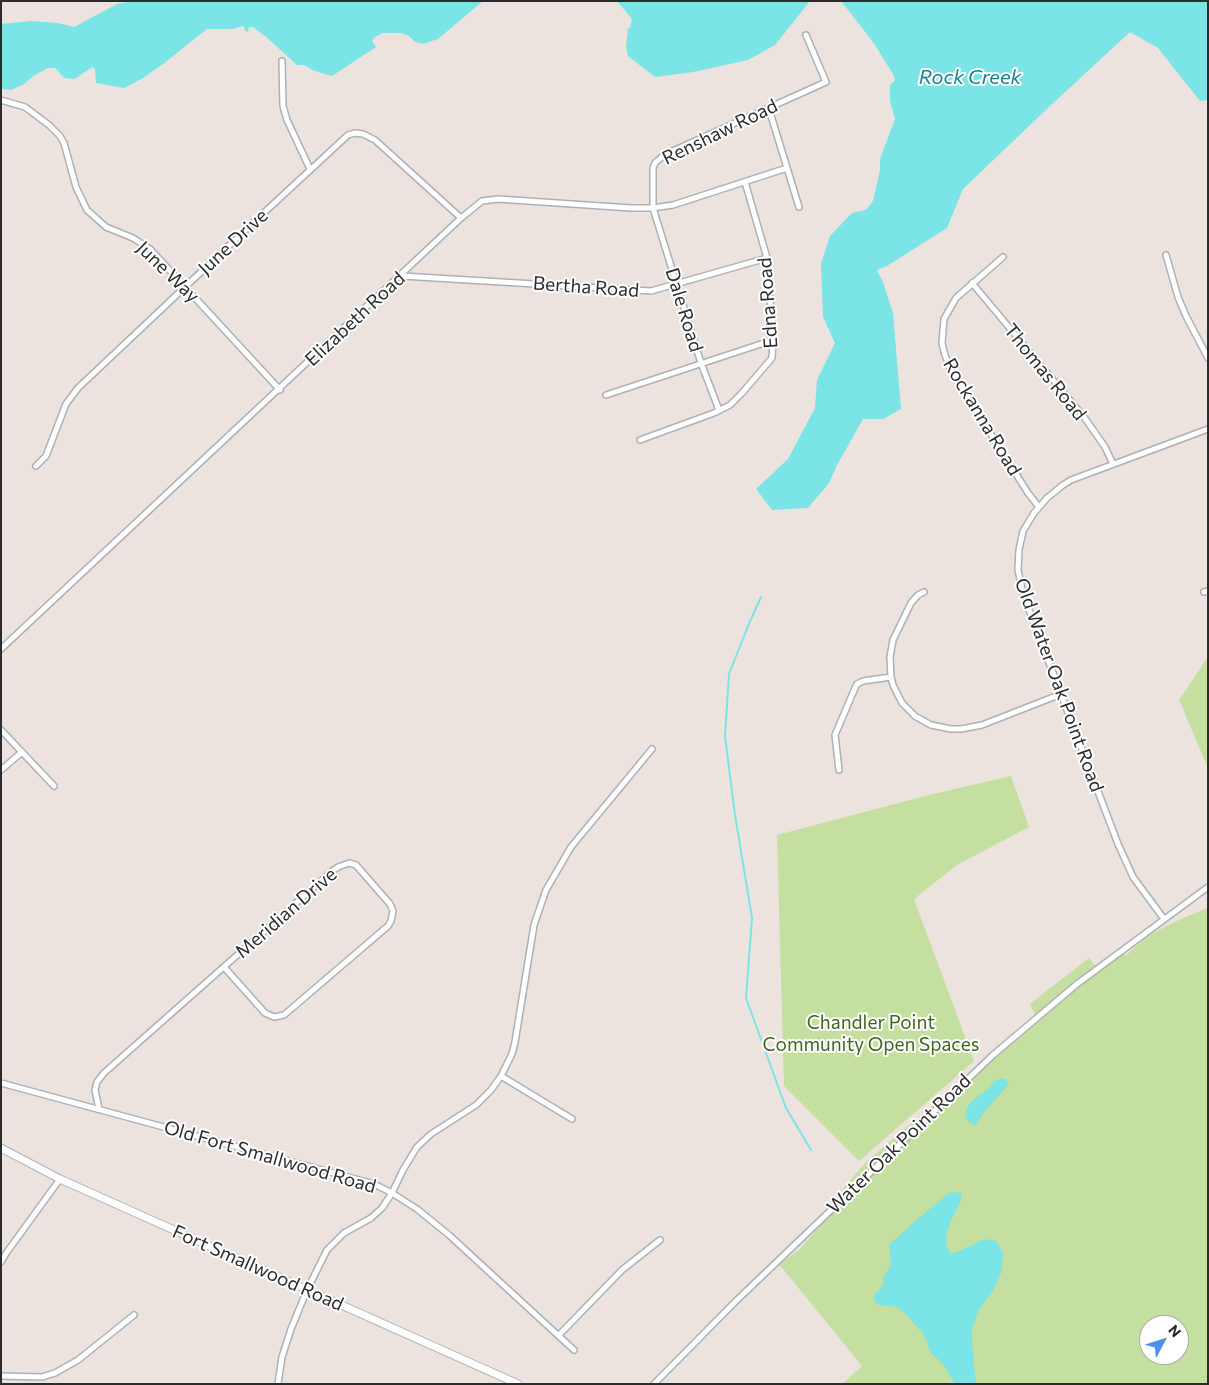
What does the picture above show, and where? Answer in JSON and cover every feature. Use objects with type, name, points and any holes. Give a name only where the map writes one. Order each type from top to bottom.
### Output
[{"type":"main road","name":"Fort Smallwood Road","points":[[1,1148],[60,1179],[518,1384]]},
{"type":"street","name":"Renshaw Road","points":[[653,208],[653,168],[655,163],[664,155],[826,82],[806,35]]},
{"type":"street","points":[[282,61],[283,106],[287,120],[310,169]]},
{"type":"street","name":"June Way","points":[[1,100],[25,107],[60,136],[64,143],[76,187],[87,210],[106,227],[133,238],[150,249],[280,390]]},
{"type":"street","points":[[769,109],[799,207]]},
{"type":"street","name":"June Drive","points":[[36,466],[46,456],[66,404],[78,388],[342,139],[355,133],[363,134],[375,140],[461,218]]},
{"type":"street","name":"Elizabeth Road","points":[[1,649],[476,206],[488,199],[653,208],[673,205],[787,168]]},
{"type":"street","name":"Edna Road","points":[[640,440],[719,410],[738,398],[769,363],[773,352],[767,258],[745,182]]},
{"type":"street","name":"Dale Road","points":[[653,208],[701,363],[719,410]]},
{"type":"street","points":[[1166,255],[1170,276],[1178,297],[1208,358]]},
{"type":"street","name":"Rockanna Road","points":[[1003,257],[956,298],[947,313],[943,328],[944,352],[950,369],[1028,493],[1039,507]]},
{"type":"street","name":"Bertha Road","points":[[402,276],[652,291],[767,258]]},
{"type":"street","name":"Thomas Road","points":[[972,283],[1084,418],[1113,464]]},
{"type":"street","points":[[606,395],[772,340]]},
{"type":"street","name":"Old Water Oak Point Road","points":[[1164,919],[1142,891],[1126,865],[1020,583],[1018,559],[1021,539],[1026,526],[1039,507],[1063,485],[1113,464],[1208,429]]},
{"type":"street","points":[[924,592],[918,595],[911,603],[893,640],[890,657],[890,677],[898,696],[915,716],[931,725],[951,730],[961,730],[982,725],[1061,694]]},
{"type":"street","points":[[839,770],[835,735],[857,684],[863,681],[890,677]]},
{"type":"street","points":[[1,730],[54,786]]},
{"type":"street","points":[[278,1384],[286,1343],[307,1290],[322,1258],[332,1244],[344,1233],[376,1213],[392,1193],[412,1153],[417,1147],[431,1134],[476,1105],[491,1090],[501,1076],[512,1054],[515,1042],[534,925],[546,890],[571,847],[652,749]]},
{"type":"street","points":[[1,770],[22,752]]},
{"type":"street","name":"Meridian Drive","points":[[100,1109],[95,1090],[97,1082],[104,1073],[331,872],[342,864],[356,865],[393,910],[388,926],[284,1015],[274,1017],[265,1013],[224,967]]},
{"type":"street","name":"Water Oak Point Road","points":[[654,1384],[729,1308],[993,1055],[1061,996],[1208,887]]},
{"type":"street","points":[[501,1076],[572,1119]]},
{"type":"street","name":"Old Fort Smallwood Road","points":[[1,1083],[374,1184],[417,1209],[449,1235],[574,1350]]},
{"type":"street","points":[[1,1262],[60,1179]]},
{"type":"street","points":[[558,1335],[622,1270],[660,1240]]},
{"type":"street","points":[[1,1376],[42,1377],[56,1373],[78,1360],[134,1315]]},
{"type":"green space","points":[[1208,657],[1208,768],[1179,700]]},
{"type":"green space","name":"Chandler Point Community Open Spaces","points":[[1011,776],[1029,827],[957,865],[914,899],[974,1061],[859,1161],[784,1086],[777,835],[929,795]]},
{"type":"green space","points":[[1208,908],[1208,1384],[842,1384],[862,1366],[779,1264],[799,1250],[820,1226],[845,1186],[868,1160],[1036,1018],[1030,1004],[1089,958],[1097,968],[1122,950],[1125,956],[1151,934]]},
{"type":"water","points":[[134,1],[483,1],[438,39],[423,44],[415,42],[409,36],[401,33],[382,33],[372,41],[376,47],[332,76],[315,71],[304,65],[297,65],[253,27],[249,27],[248,32],[245,31],[244,26],[232,29],[207,29],[163,64],[124,88],[96,83],[95,69],[92,67],[75,79],[64,78],[55,68],[48,68],[11,90],[1,89],[1,24],[31,21],[58,23],[74,27],[117,4]]},
{"type":"water","points":[[617,1],[810,1],[775,45],[748,60],[693,72],[655,77],[628,56],[626,47],[628,28],[630,28],[632,19]]},
{"type":"water","name":"Rock Creek","points":[[841,1],[1208,1],[1208,100],[1200,101],[1158,48],[1130,32],[1050,106],[963,189],[947,228],[887,266],[877,270],[893,313],[901,409],[883,419],[863,419],[829,483],[808,508],[772,510],[756,489],[788,459],[815,408],[817,380],[835,343],[823,317],[821,264],[830,236],[852,213],[866,210],[873,201],[880,170],[880,159],[895,119],[890,101],[890,85],[895,80],[893,74],[873,42]]},
{"type":"water","points":[[1002,1078],[1006,1079],[1009,1084],[975,1125],[971,1124],[965,1117],[967,1108],[973,1100],[995,1081]]},
{"type":"water","points":[[950,1192],[962,1193],[962,1199],[950,1222],[946,1237],[947,1247],[950,1252],[955,1253],[985,1239],[996,1241],[1003,1253],[1002,1271],[993,1291],[978,1311],[972,1329],[976,1384],[955,1384],[943,1364],[931,1353],[924,1335],[907,1315],[895,1306],[876,1304],[874,1296],[883,1285],[884,1276],[891,1265],[889,1245]]},
{"type":"waterway","points":[[761,597],[729,674],[725,736],[735,815],[752,918],[746,998],[786,1108],[811,1150]]}]
